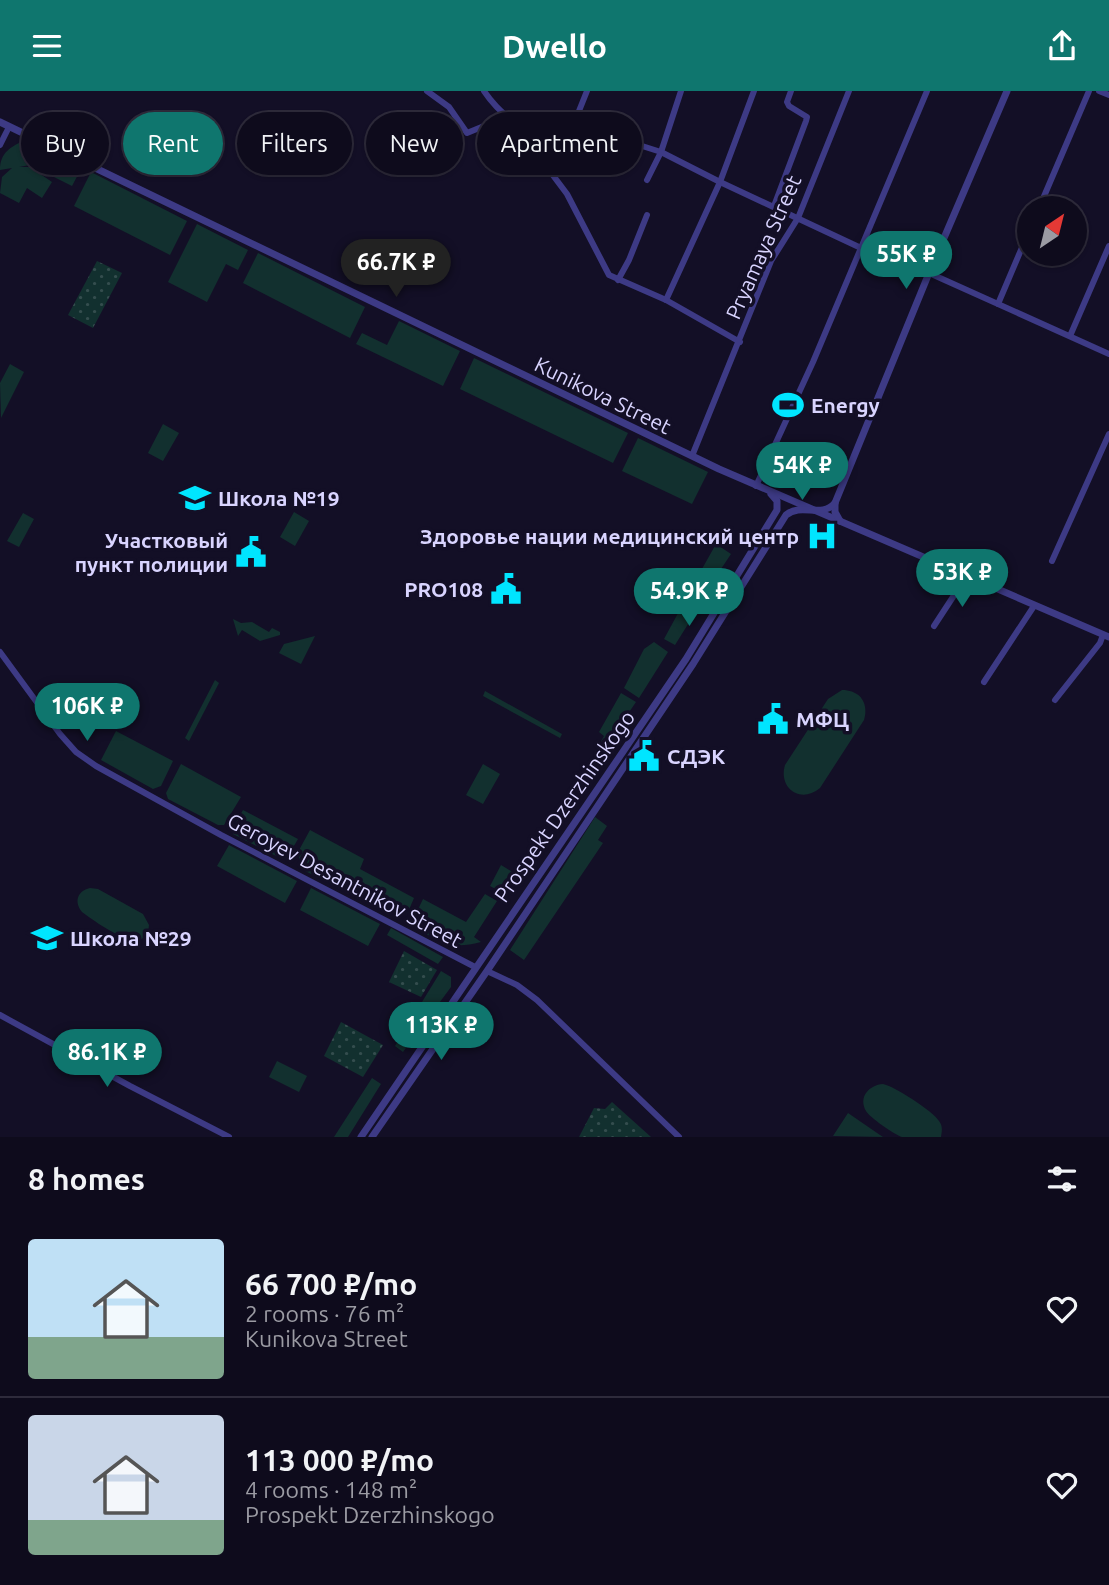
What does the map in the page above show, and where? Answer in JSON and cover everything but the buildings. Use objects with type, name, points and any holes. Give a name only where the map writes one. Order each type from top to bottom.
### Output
[{"type":"street","points":[[426,91],[449,107],[467,133],[477,130]]},
{"type":"street","points":[[484,91],[501,112]]},
{"type":"street","points":[[587,91],[577,116],[595,131],[661,152],[861,248],[929,272],[1109,354]]},
{"type":"street","points":[[647,180],[661,152],[681,91]]},
{"type":"street","points":[[666,300],[720,182],[754,91]]},
{"type":"street","points":[[774,206],[807,117],[789,106],[787,102],[792,91]]},
{"type":"street","name":"Pryamaya Street","points":[[692,456],[771,261],[798,218],[849,91]]},
{"type":"street","points":[[756,486],[794,407],[928,91]]},
{"type":"street","points":[[843,524],[835,512],[835,503],[929,272],[1007,91]]},
{"type":"street","points":[[1044,196],[1089,91]]},
{"type":"street","points":[[1099,91],[1109,95]]},
{"type":"street","points":[[0,122],[788,501],[1106,636],[1055,700]]},
{"type":"street","points":[[0,145],[9,127]]},
{"type":"street","points":[[553,175],[567,194],[609,275],[666,300],[740,342]]},
{"type":"street","points":[[618,280],[647,215]]},
{"type":"street","points":[[1070,336],[1109,246]]},
{"type":"street","points":[[998,304],[1017,259]]},
{"type":"street","points":[[1052,561],[1109,434]]},
{"type":"street","points":[[768,491],[777,501],[777,510]]},
{"type":"street","points":[[777,510],[788,501]]},
{"type":"street","points":[[786,515],[788,501]]},
{"type":"street","points":[[786,515],[794,510],[824,511],[835,503]]},
{"type":"street","name":"Prospekt Dzerzhinskogo","points":[[361,1137],[475,967],[690,662],[777,510]]},
{"type":"street","name":"Prospekt Dzerzhinskogo","points":[[372,1137],[486,971],[786,515]]},
{"type":"street","points":[[934,626],[966,577]]},
{"type":"street","points":[[984,682],[1034,606]]},
{"type":"street","name":"Geroyev Desantnikov Street","points":[[0,652],[60,734],[96,767],[475,967],[517,985],[537,1000],[679,1137]]},
{"type":"street","points":[[0,1015],[229,1137]]},
{"type":"green space","points":[[21,142],[21,175],[42,175],[52,182],[42,198],[27,188],[19,203],[0,193],[2,177],[12,168],[0,170],[0,164],[4,154]]},
{"type":"green space","points":[[50,175],[78,175],[72,186]]},
{"type":"green space","points":[[90,175],[97,175],[187,221],[170,255],[74,206]]},
{"type":"green space","points":[[197,224],[248,250],[238,270],[226,264],[207,302],[168,282]]},
{"type":"green space","points":[[258,253],[365,307],[350,338],[243,283]]},
{"type":"green space","points":[[97,261],[122,273],[93,328],[68,315]]},
{"type":"green space","points":[[399,321],[460,351],[443,386],[356,344],[362,333],[387,345]]},
{"type":"green space","points":[[474,358],[628,433],[613,463],[460,389]]},
{"type":"green space","points":[[10,364],[24,372],[1,418],[0,383]]},
{"type":"green space","points":[[163,424],[179,433],[163,461],[148,453]]},
{"type":"green space","points":[[638,438],[708,472],[692,504],[622,471]]},
{"type":"green space","points":[[294,512],[309,521],[295,546],[280,537]]},
{"type":"green space","points":[[23,513],[34,519],[19,547],[7,541]]},
{"type":"green space","points":[[716,544],[731,554],[711,584],[698,576]]},
{"type":"green space","points":[[696,580],[710,589],[675,645],[664,639]]},
{"type":"green space","points":[[233,619],[241,623],[252,622],[269,632],[272,628],[280,632],[280,635],[260,641],[242,630],[238,636]]},
{"type":"green space","points":[[315,636],[301,664],[279,653],[284,644]]},
{"type":"green space","points":[[654,642],[668,652],[639,698],[624,688],[644,649]]},
{"type":"green space","points":[[215,680],[219,683],[189,741],[185,738]]},
{"type":"green space","points":[[842,690],[854,692],[862,699],[865,708],[864,720],[820,788],[806,795],[799,794],[788,787],[785,781],[785,765],[828,699]]},
{"type":"green space","points":[[485,691],[562,734],[560,738],[483,696]]},
{"type":"green space","points":[[621,693],[636,702],[604,749],[599,745],[604,736],[599,732]]},
{"type":"green space","points":[[116,731],[173,761],[161,786],[153,789],[101,760]]},
{"type":"green space","points":[[181,764],[241,797],[224,825],[218,825],[168,799],[166,793]]},
{"type":"green space","points":[[483,764],[500,774],[483,804],[466,795]]},
{"type":"green space","points":[[243,810],[298,839],[287,858],[282,859],[233,834],[232,829]]},
{"type":"green space","points":[[595,817],[607,826],[598,840],[603,843],[524,960],[510,950]]},
{"type":"green space","points":[[310,830],[364,859],[360,869],[414,898],[408,912],[400,918],[387,911],[391,901],[372,892],[366,901],[301,869],[298,852]]},
{"type":"green space","points":[[229,845],[297,881],[285,903],[217,866]]},
{"type":"green space","points":[[501,865],[516,874],[503,893],[490,886]]},
{"type":"green space","points":[[90,888],[98,889],[143,914],[149,925],[146,935],[140,940],[120,936],[82,912],[78,897]]},
{"type":"green space","points":[[311,888],[380,924],[368,946],[300,910]]},
{"type":"green space","points":[[485,894],[497,901],[474,937],[481,942],[461,945],[447,943],[415,928],[412,922],[423,899],[466,922]]},
{"type":"green space","points":[[391,928],[443,957],[438,964],[387,935]]},
{"type":"green space","points":[[404,951],[437,970],[421,997],[389,982]]},
{"type":"green space","points":[[441,971],[451,977],[451,987],[403,1052],[395,1046]]},
{"type":"green space","points":[[341,1022],[383,1045],[363,1077],[324,1056]]},
{"type":"green space","points":[[277,1061],[307,1076],[299,1092],[269,1077]]},
{"type":"green space","points":[[372,1078],[381,1084],[348,1137],[334,1137]]},
{"type":"green space","points":[[883,1084],[896,1089],[929,1111],[941,1125],[941,1137],[902,1137],[872,1117],[864,1106],[864,1097],[869,1089]]},
{"type":"green space","points":[[612,1102],[651,1137],[579,1137],[594,1108],[605,1109]]},
{"type":"green space","points":[[848,1113],[880,1135],[883,1137],[833,1136]]},
{"type":"place","name":"Energy","points":[[788,405]]},
{"type":"place","name":"Школа №19","points":[[195,498]]},
{"type":"place","name":"Здоровье нации медицинский центр","points":[[822,536]]},
{"type":"place","name":"Участковый пункт полиции","points":[[251,552]]},
{"type":"place","name":"PRO108","points":[[506,589]]},
{"type":"place","name":"МФЦ","points":[[773,719]]},
{"type":"place","name":"СДЭК","points":[[644,756]]},
{"type":"place","name":"Школа №29","points":[[47,938]]}]
